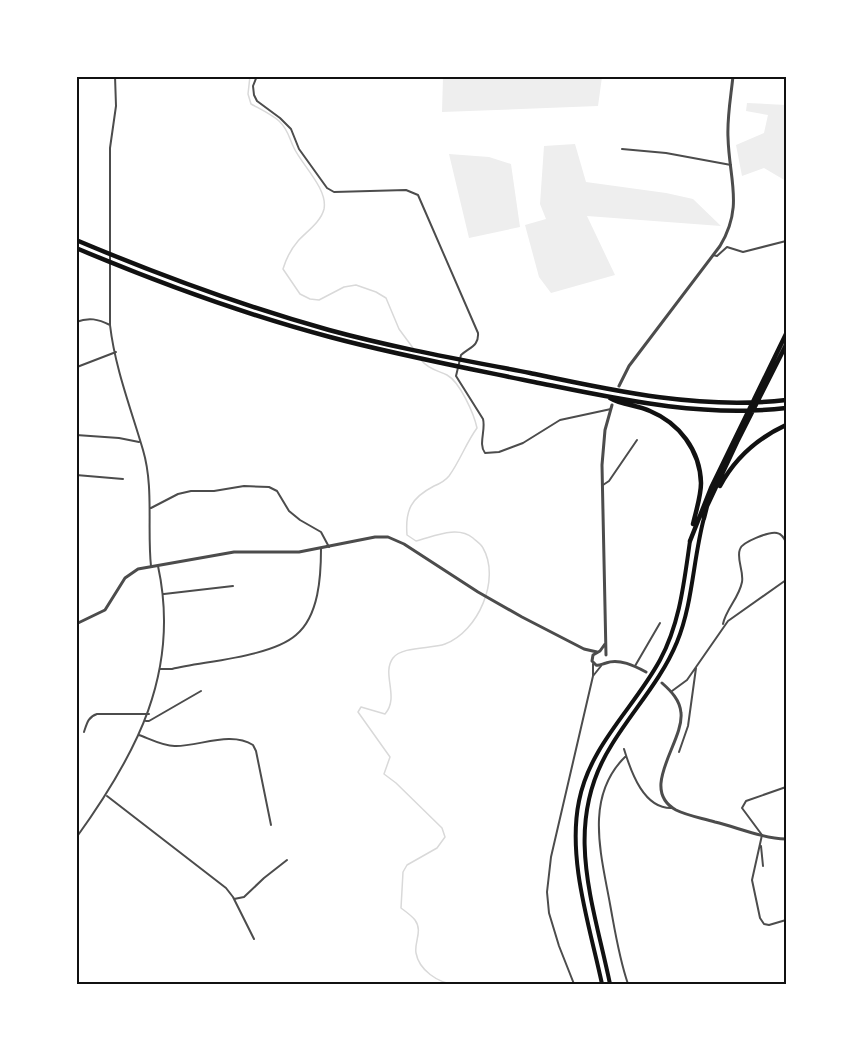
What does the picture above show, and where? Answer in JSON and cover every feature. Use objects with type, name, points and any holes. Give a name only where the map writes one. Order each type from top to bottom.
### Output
[{"type":"highway","points":[[76,240],[180,282],[330,330],[473,363],[655,397],[734,404],[786,400]]},
{"type":"highway","points":[[76,248],[192,294],[328,337],[472,370],[679,408],[734,412],[786,408]]},
{"type":"highway","points":[[690,541],[700,513],[729,450],[786,334]]},
{"type":"highway","points":[[610,984],[584,858],[587,802],[596,773],[605,756],[656,683],[678,640],[686,616],[698,542],[707,506],[786,345]]},
{"type":"highway","points":[[602,984],[577,857],[576,829],[579,801],[588,771],[604,741],[652,674],[667,646],[677,620],[701,481],[696,457],[688,441],[678,429],[660,416],[606,396]]},
{"type":"highway","points":[[704,518],[724,478],[740,457],[757,442],[786,425]]},
{"type":"street","points":[[115,76],[116,106],[110,148],[110,325],[143,451],[151,508],[148,541],[151,566]]},
{"type":"street","points":[[256,76],[253,86],[257,101],[291,129],[299,149],[327,188],[334,192],[406,189],[418,195],[478,333],[476,345],[461,355],[456,376],[483,419],[485,426],[481,447],[485,453],[499,452],[523,443],[560,420],[612,407],[604,437],[605,663]]},
{"type":"street","points":[[619,386],[629,366],[713,255],[726,235],[734,214],[728,131],[733,76]]},
{"type":"street","points":[[622,149],[666,153],[731,165]]},
{"type":"street","points":[[713,255],[717,256],[727,247],[743,252],[786,241]]},
{"type":"street","points":[[76,322],[86,318],[99,319],[110,325]]},
{"type":"street","points":[[77,367],[116,352]]},
{"type":"street","points":[[76,435],[140,442]]},
{"type":"street","points":[[603,485],[609,482],[637,440]]},
{"type":"street","points":[[76,476],[123,479]]},
{"type":"street","points":[[151,508],[178,494],[191,491],[214,491],[244,486],[269,487],[277,491],[288,511],[321,532],[329,547]]},
{"type":"street","points":[[722,627],[724,618],[739,593],[743,579],[739,557],[742,545],[776,532],[781,534],[786,542]]},
{"type":"street","points":[[76,624],[105,610],[129,573],[151,566],[234,552],[290,553],[321,549],[375,537],[395,539],[488,598],[584,649],[598,651],[614,662]]},
{"type":"street","points":[[160,669],[171,669],[257,652],[296,636],[314,606],[321,571],[321,549]]},
{"type":"street","points":[[76,838],[107,796],[149,714],[160,669],[164,594],[158,565]]},
{"type":"street","points":[[672,692],[687,680],[728,621],[786,580]]},
{"type":"street","points":[[164,594],[233,586]]},
{"type":"street","points":[[635,666],[660,623]]},
{"type":"street","points":[[574,984],[549,913],[547,892],[551,857],[593,676],[593,656],[606,642]]},
{"type":"street","points":[[584,649],[592,661],[601,666]]},
{"type":"street","points":[[593,676],[605,663],[614,662],[635,666],[646,672]]},
{"type":"street","points":[[679,752],[688,726],[696,668]]},
{"type":"street","points":[[662,683],[672,692],[680,709],[681,719],[661,785],[665,800],[673,808]]},
{"type":"street","points":[[146,721],[149,722],[201,691]]},
{"type":"street","points":[[84,732],[88,720],[98,714],[149,714]]},
{"type":"street","points":[[140,735],[176,746],[216,740],[248,742],[256,751],[271,825]]},
{"type":"street","points":[[624,749],[634,777],[647,797],[661,807],[673,808],[762,835],[786,839]]},
{"type":"street","points":[[626,756],[613,771],[606,785],[598,839],[618,953],[628,984]]},
{"type":"street","points":[[786,787],[743,804],[743,811],[762,835],[752,880],[760,918],[764,924],[770,925],[786,920]]},
{"type":"street","points":[[107,796],[226,888],[254,939]]},
{"type":"street","points":[[760,844],[763,866]]},
{"type":"street","points":[[234,899],[244,897],[287,860]]},
{"type":"shaded area","points":[[443,76],[602,77],[598,106],[442,112]]},
{"type":"shaded area","points":[[747,103],[786,105],[786,181],[764,168],[742,176],[736,145],[764,133],[768,115],[746,111]]},
{"type":"shaded area","points":[[575,144],[586,182],[693,199],[721,226],[587,216],[615,275],[551,293],[539,277],[525,225],[546,219],[540,204],[544,146]]},
{"type":"shaded area","points":[[449,154],[489,157],[511,164],[520,227],[469,238]]},
{"type":"waterway","points":[[250,76],[248,94],[251,104],[273,116],[284,127],[298,155],[318,185],[324,201],[324,209],[320,218],[295,244],[283,269],[300,294],[310,299],[319,300],[344,287],[356,285],[386,298],[399,329],[413,348]]},
{"type":"waterway","points":[[422,361],[430,368],[447,375],[457,384],[470,407],[477,428],[449,476],[420,495],[411,506],[407,518],[407,535],[416,541],[452,532],[467,534],[482,547],[488,561],[488,589],[476,617],[457,638],[439,646],[403,651],[393,658],[389,671],[391,700],[385,714],[361,707],[358,712],[390,757],[384,774],[442,828],[445,837],[437,848],[407,865],[403,872],[401,908],[417,924],[416,953],[421,965],[430,975],[454,984]]}]
